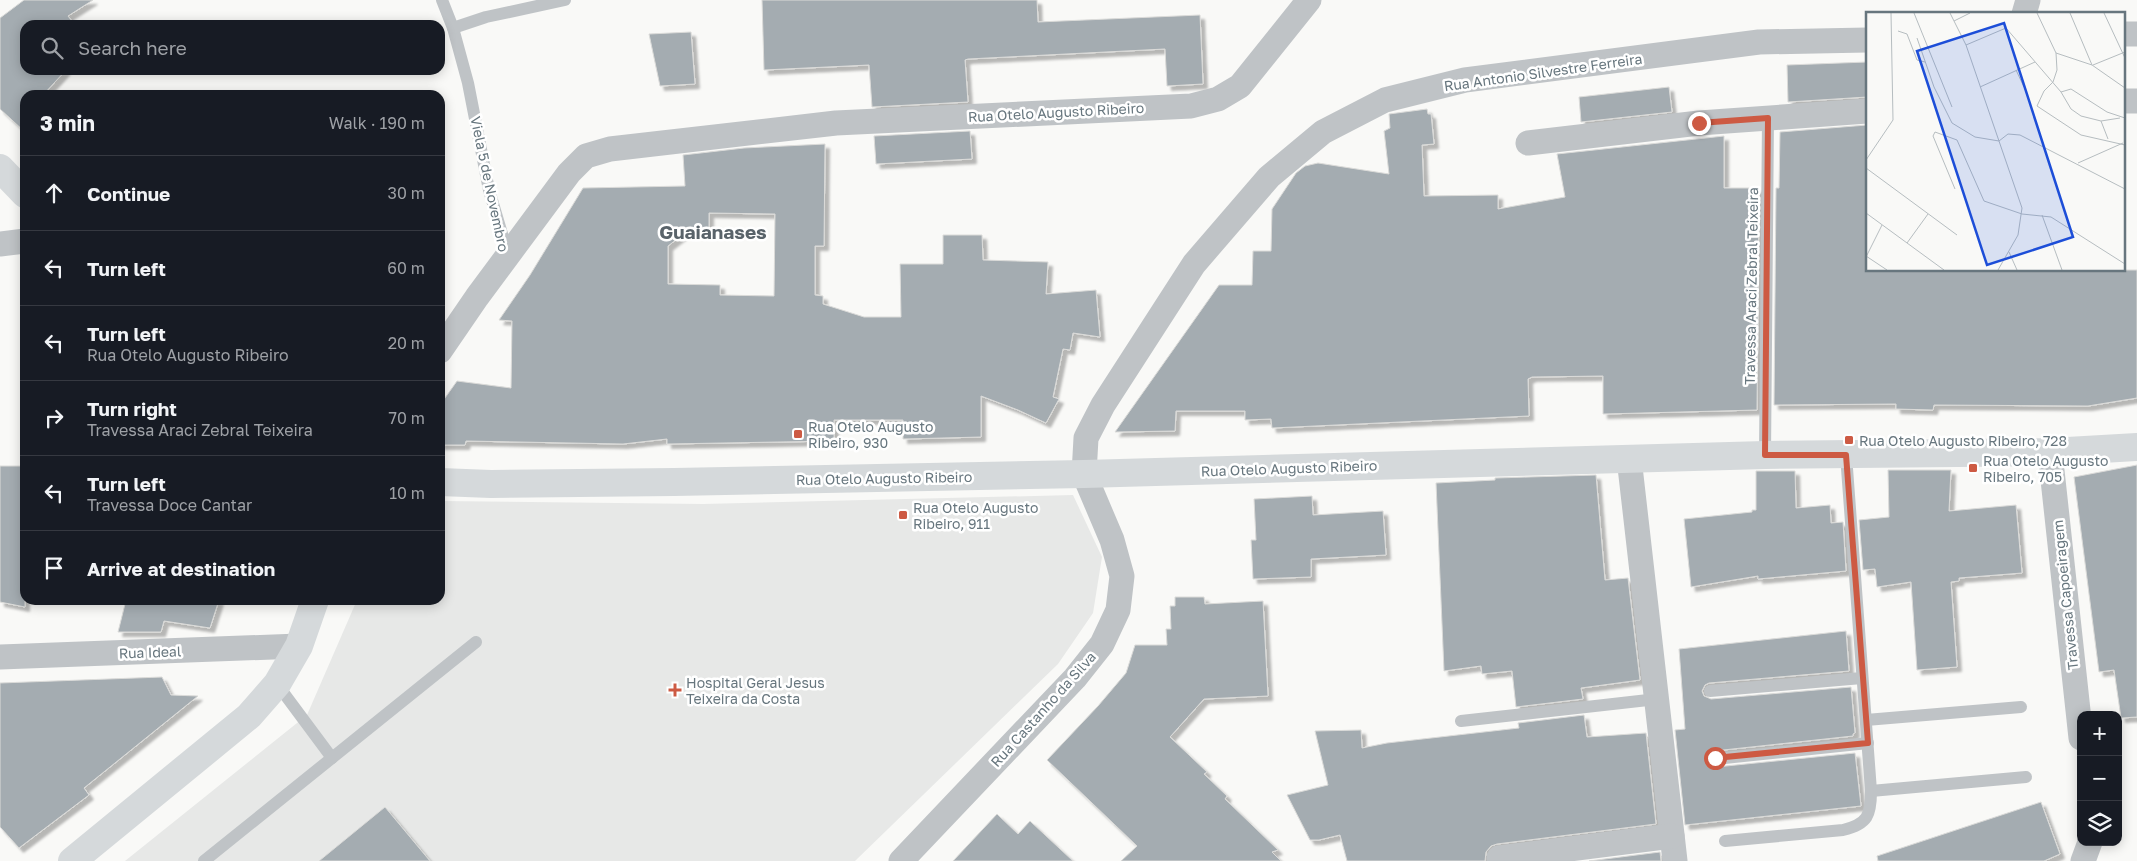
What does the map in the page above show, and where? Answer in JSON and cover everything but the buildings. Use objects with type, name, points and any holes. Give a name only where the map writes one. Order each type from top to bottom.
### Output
[{"type":"street","name":"Rua Otelo Augusto Ribeiro","points":[[508,254],[569,173],[586,156],[610,149],[836,123],[1191,106],[1218,99],[1240,86],[1309,0]]},
{"type":"street","points":[[2124,34],[2137,34]]},
{"type":"street","name":"Rua Antonio Silvestre Ferreira","points":[[1084,474],[1086,438],[1099,413],[1194,264],[1268,177],[1323,132],[1385,100],[1465,80],[1760,42],[1866,40]]},
{"type":"street","points":[[2124,101],[2137,101]]},
{"type":"street","points":[[1528,143],[1626,130],[1866,111]]},
{"type":"street","points":[[0,168],[20,189]]},
{"type":"street","points":[[0,244],[20,242]]},
{"type":"street","name":"Viela 5 de Novembro","points":[[445,344],[508,254]]},
{"type":"street","name":"Rua Otelo Augusto Ribeiro","points":[[445,482],[492,484],[655,483],[1084,474],[1629,458],[2050,452],[2137,447]]},
{"type":"street","name":"Travessa Capoeiragem","points":[[2050,452],[2078,711]]},
{"type":"street","points":[[1629,458],[1675,861]]},
{"type":"street","name":"Rua Castanho da Silva","points":[[901,861],[1075,678],[1102,644],[1118,610],[1122,576],[1112,540],[1084,474]]},
{"type":"street","points":[[72,861],[248,716],[277,684],[299,646],[313,605]]},
{"type":"street","name":"Rua Ideal","points":[[0,657],[299,646]]},
{"type":"street","points":[[1499,858],[1672,836]]},
{"type":"street","points":[[2083,861],[2089,846]]},
{"type":"lane","name":"Viela 5 de Novembro","points":[[442,0],[453,28],[468,84],[489,190],[508,254]]},
{"type":"lane","points":[[453,28],[486,17],[565,0]]},
{"type":"lane","name":"Travessa Araci Zebral Teixeira","points":[[1765,455],[1768,118]]},
{"type":"lane","points":[[1725,841],[1843,830],[1858,826],[1866,818],[1871,806],[1846,455]]},
{"type":"lane","points":[[204,861],[476,642]]},
{"type":"lane","points":[[1710,691],[1862,678]]},
{"type":"lane","points":[[277,684],[332,758]]},
{"type":"lane","points":[[1461,721],[1657,699]]},
{"type":"lane","points":[[1866,720],[2021,707]]},
{"type":"lane","points":[[1715,758],[1868,743]]},
{"type":"lane","points":[[1871,791],[2026,777]]},
{"type":"shaded area","name":"Hospital Geral Jesus Teixeira da Costa","points":[[1073,495],[1102,557],[1093,613],[1058,664],[855,861],[125,861],[307,715],[355,605],[445,605],[445,501],[703,504]]},
{"type":"place","name":"Rua Otelo Augusto Ribeiro, 930","points":[[798,434]]},
{"type":"place","name":"Rua Otelo Augusto Ribeiro, 728","points":[[1849,440]]},
{"type":"place","name":"Rua Otelo Augusto Ribeiro, 705","points":[[1973,468]]},
{"type":"place","name":"Rua Otelo Augusto Ribeiro, 911","points":[[903,515]]},
{"type":"place","name":"Hospital Geral Jesus Teixeira da Costa","points":[[675,690]]},
{"type":"district","name":"Guaianases","points":[[713,231]]},
{"type":"route","points":[[1699,123],[1768,118],[1765,455],[1846,455],[1868,743],[1715,758]]}]
